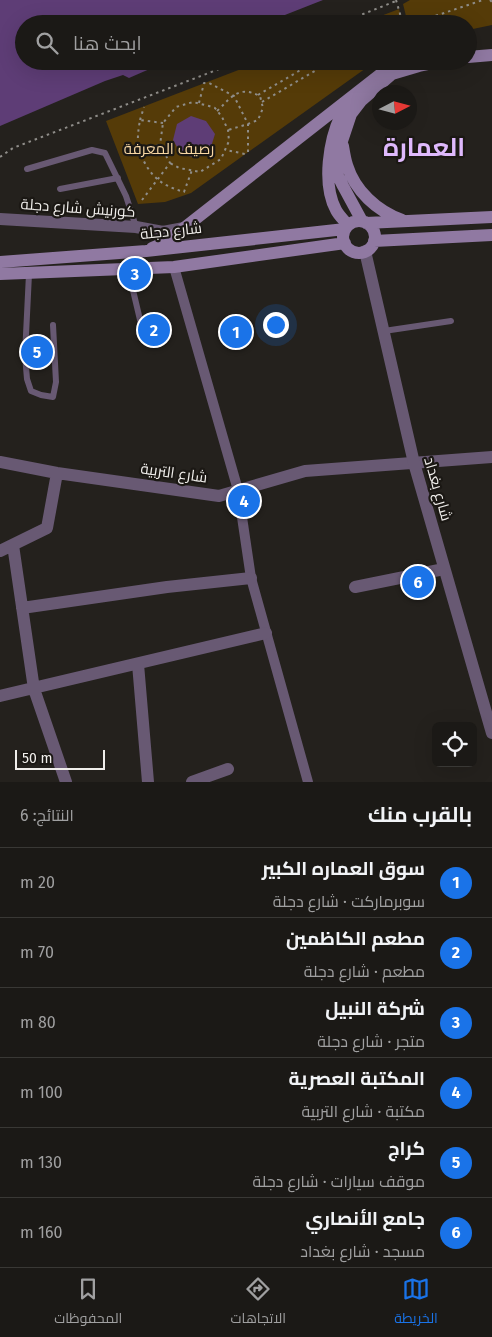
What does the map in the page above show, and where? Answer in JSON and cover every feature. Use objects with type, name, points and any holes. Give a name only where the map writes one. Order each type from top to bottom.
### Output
[{"type":"main road","points":[[477,49],[492,48]]},
{"type":"main road","points":[[477,56],[492,55]]},
{"type":"main road","points":[[358,97],[342,141],[337,164],[338,176],[364,222],[373,230],[374,241],[369,248],[365,251],[356,252],[351,250],[345,243],[343,238],[346,227],[332,201],[328,177],[330,148],[341,115],[358,97],[386,70]]},
{"type":"main road","points":[[146,251],[159,245],[184,228],[358,97],[392,74],[406,70]]},
{"type":"main road","points":[[342,141],[348,167],[362,193],[376,206],[394,217],[404,220]]},
{"type":"main road","points":[[346,227],[357,221],[492,217]]},
{"type":"main road","name":"شارع دجلة","points":[[0,262],[146,251],[346,227]]},
{"type":"main road","points":[[374,241],[492,234]]},
{"type":"main road","points":[[0,274],[174,267],[345,243]]},
{"type":"street","name":"كورنيش شارع دجلة","points":[[0,219],[136,227],[163,232],[184,228]]},
{"type":"street","name":"شارع بغداد","points":[[365,251],[414,463],[492,733]]},
{"type":"street","points":[[174,267],[238,490],[251,578],[308,782]]},
{"type":"street","name":"شارع التربية","points":[[0,462],[57,473],[220,496],[305,471],[492,456]]},
{"type":"street","points":[[0,551],[48,528],[57,473]]},
{"type":"street","points":[[13,545],[34,689],[66,782]]},
{"type":"street","points":[[355,587],[444,569]]},
{"type":"street","points":[[22,608],[167,587],[251,578]]},
{"type":"street","points":[[0,696],[266,633]]},
{"type":"street","points":[[138,664],[148,782]]},
{"type":"street","points":[[192,782],[228,769]]},
{"type":"lane","points":[[27,170],[92,150],[105,153],[126,196],[136,227]]},
{"type":"lane","points":[[60,189],[118,178]]},
{"type":"lane","points":[[128,269],[145,342]]},
{"type":"lane","points":[[29,274],[25,355],[27,379],[32,391],[41,395],[53,396],[56,382],[53,326]]},
{"type":"lane","points":[[384,331],[451,321]]},
{"type":"path","points":[[438,15],[483,0]]},
{"type":"path","points":[[361,15],[396,1],[400,15]]},
{"type":"path","points":[[0,157],[13,148],[217,70]]},
{"type":"path","points":[[258,95],[301,70]]},
{"type":"path","points":[[262,102],[315,70]]},
{"type":"path","points":[[199,103],[204,84],[209,83],[234,96],[248,124],[248,152],[245,154],[226,150]]},
{"type":"path","points":[[217,111],[238,93],[247,91],[260,96],[263,108],[258,120],[228,130]]},
{"type":"path","points":[[193,102],[199,103],[215,108],[228,130],[226,150],[221,159],[200,172],[179,168],[170,163],[160,145],[163,123],[176,107],[193,102]]},
{"type":"path","points":[[144,107],[138,136],[139,151],[144,163],[158,180],[167,186],[184,192],[192,170]]},
{"type":"path","points":[[140,120],[163,123]]},
{"type":"path","points":[[139,151],[160,145]]},
{"type":"path","points":[[142,200],[170,163]]},
{"type":"green space","points":[[410,0],[492,0],[492,25],[477,28],[477,15],[406,15],[403,4]]},
{"type":"green space","points":[[399,9],[401,15],[383,15]]},
{"type":"green space","name":"رصيف المعرفة","points":[[239,70],[363,70],[191,193],[165,202],[138,204],[106,121]]},
{"type":"shaded area","points":[[0,0],[323,0],[285,15],[15,15],[15,70],[147,70],[129,78],[123,75],[105,81],[0,126]]},
{"type":"shaded area","points":[[191,116],[206,121],[215,134],[210,150],[196,158],[181,154],[173,140],[177,124]]},
{"type":"place","name":"شركة النبيل","points":[[135,274]]},
{"type":"place","name":"مطعم الكاظمين","points":[[154,330]]},
{"type":"place","name":"سوق العماره الكبير","points":[[236,332]]},
{"type":"place","name":"كراج","points":[[37,352]]},
{"type":"place","name":"المكتبة العصرية","points":[[244,501]]},
{"type":"place","name":"جامع الأنصاري","points":[[418,582]]},
{"type":"district","name":"العمارة","points":[[424,148]]}]
